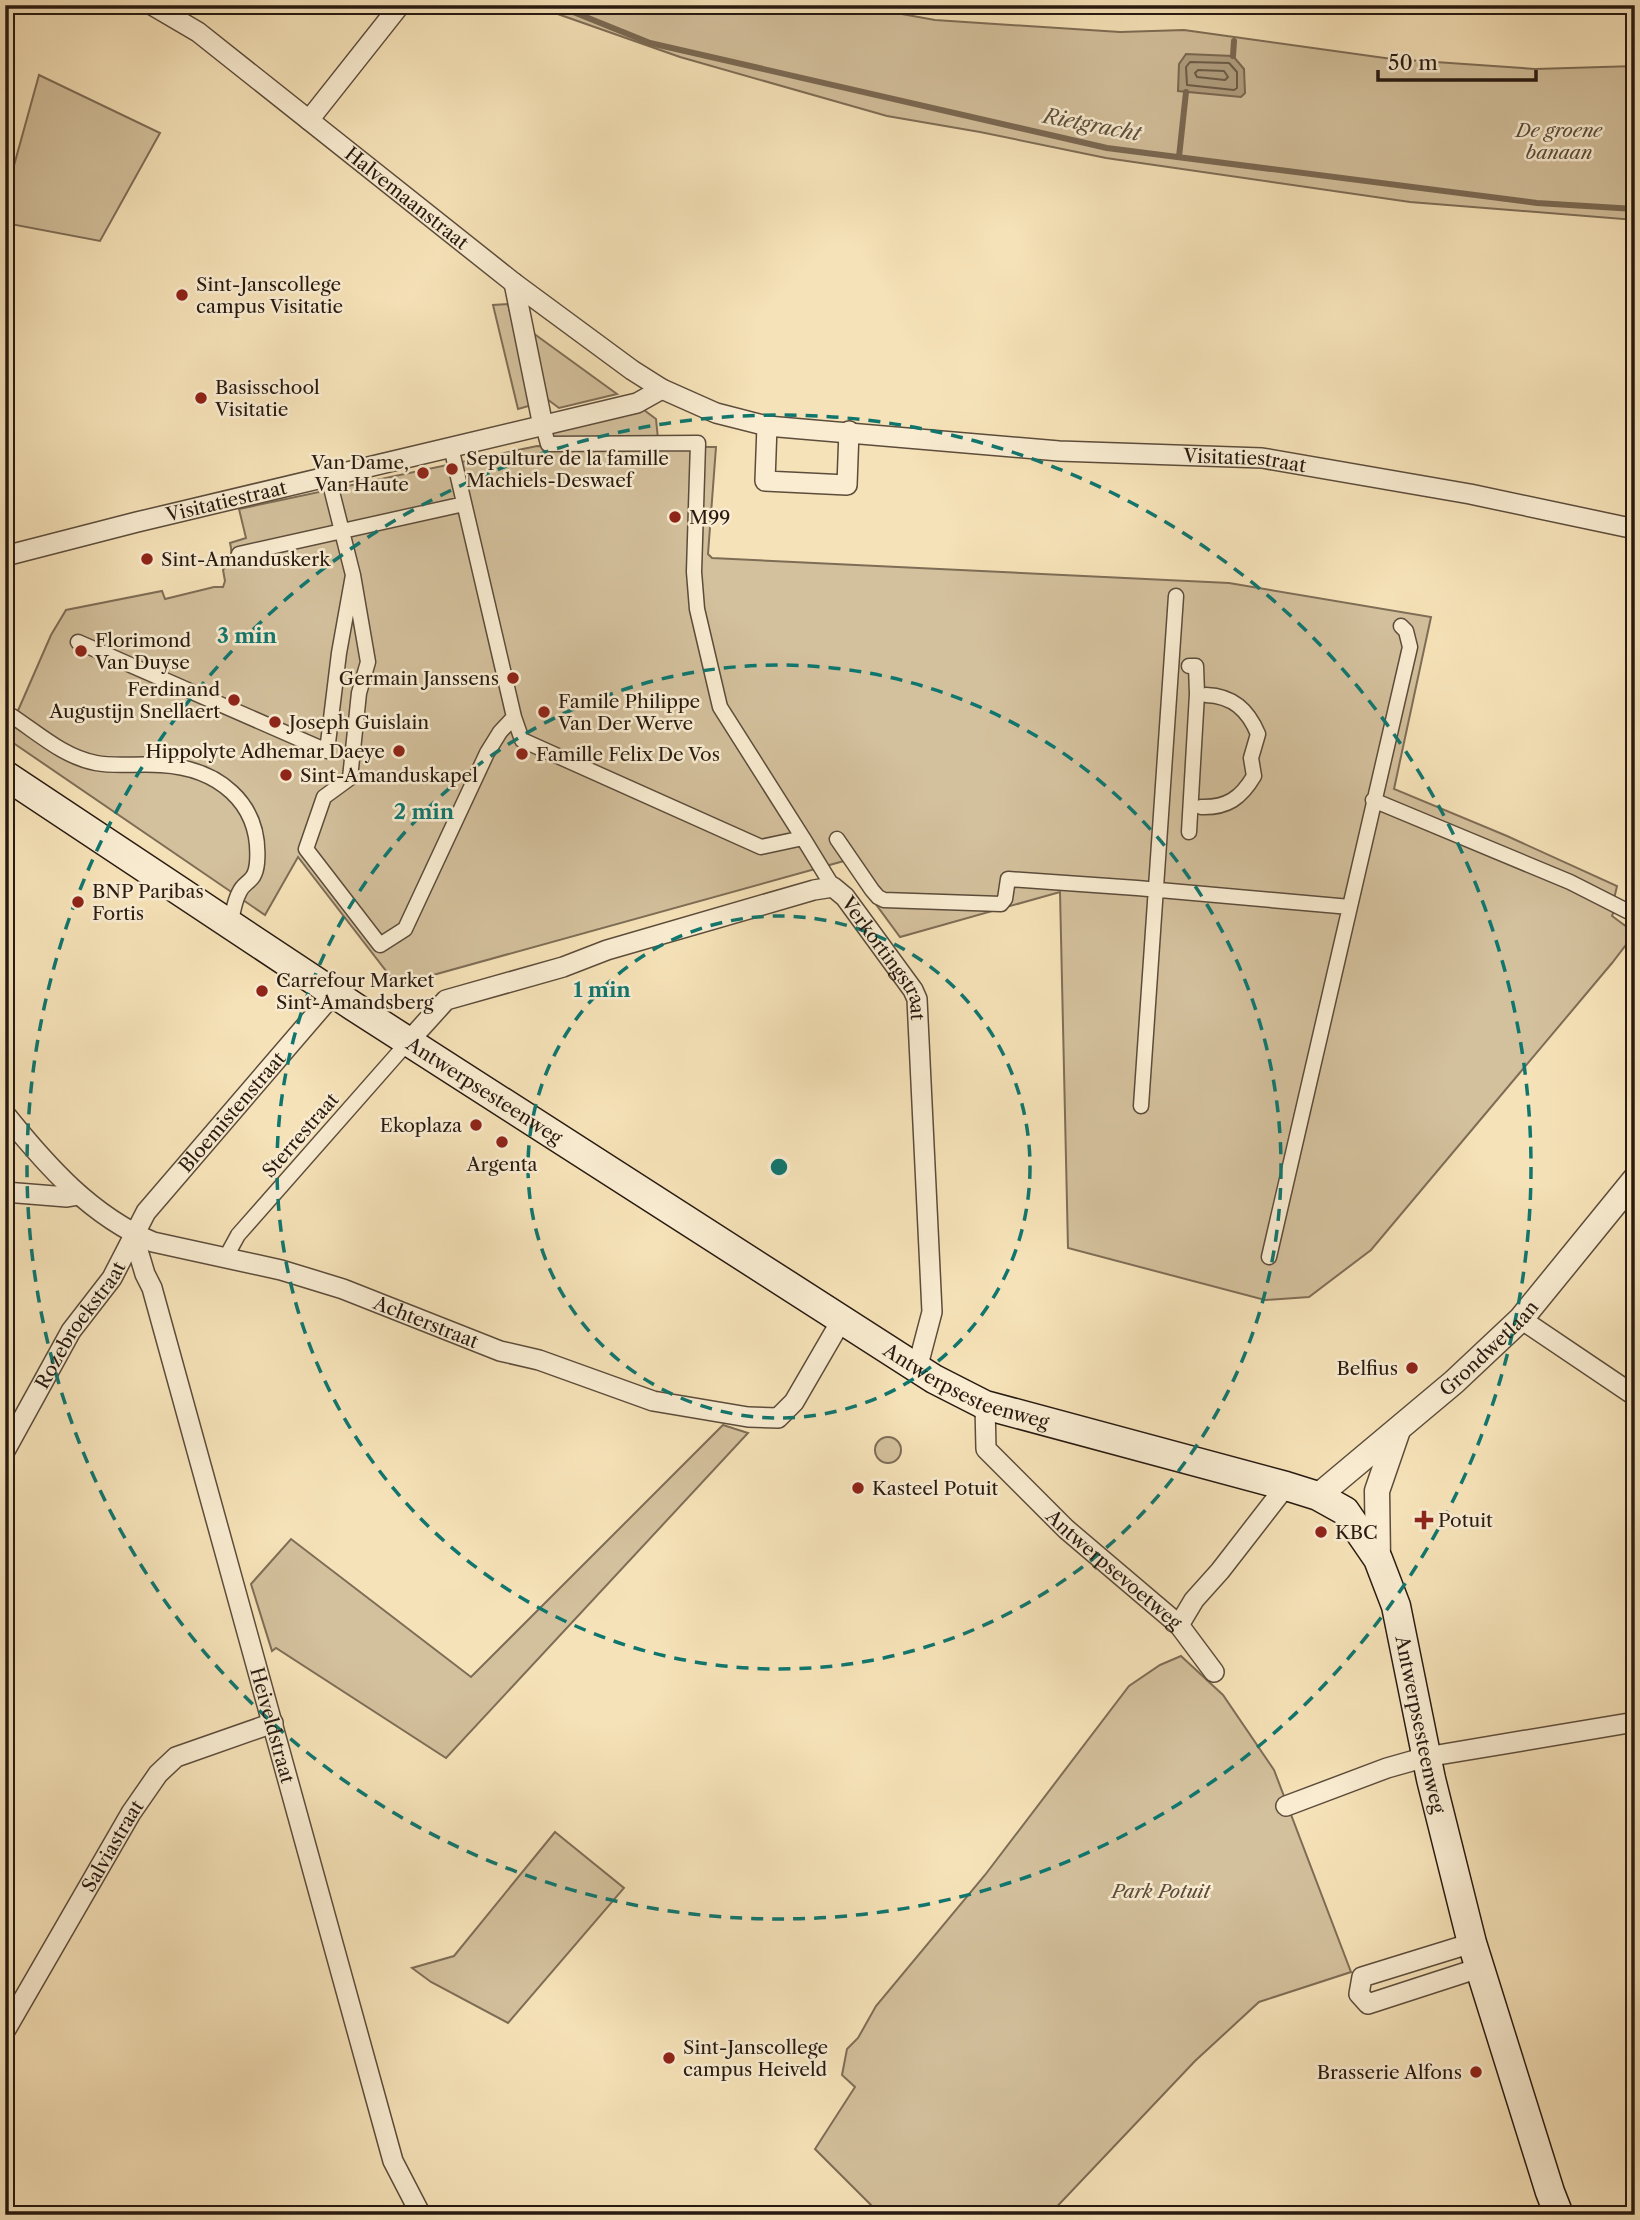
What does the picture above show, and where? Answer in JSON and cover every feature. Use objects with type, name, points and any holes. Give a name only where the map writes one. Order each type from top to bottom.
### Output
[{"type":"main road","name":"Antwerpsesteenweg","points":[[5,775],[408,1042],[917,1369],[985,1405],[1286,1486],[1318,1496],[1345,1511],[1378,1559],[1396,1606],[1426,1756],[1475,1956],[1549,2192],[1559,2215]]},
{"type":"street","name":"Halvemaanstraat","points":[[152,5],[198,32],[513,282],[662,389]]},
{"type":"street","points":[[309,120],[400,5]]},
{"type":"street","points":[[513,282],[548,444],[698,443],[694,572],[697,609],[720,707],[833,887]]},
{"type":"street","name":"Visitatiestraat","points":[[5,556],[637,403],[662,389],[716,413],[767,426],[1059,451],[1262,458],[1470,494],[1635,529]]},
{"type":"street","points":[[767,426],[765,481],[847,485],[849,431]]},
{"type":"street","points":[[451,447],[514,717],[522,740],[761,847],[803,838]]},
{"type":"street","points":[[328,476],[353,575],[368,662],[359,693],[350,778],[324,797],[306,849],[380,945],[405,929],[485,759],[500,732],[514,717]]},
{"type":"street","points":[[239,554],[464,504]]},
{"type":"street","points":[[78,642],[327,751],[339,653],[353,575]]},
{"type":"street","points":[[1141,1106],[1157,891],[1180,743],[1176,596]]},
{"type":"street","points":[[1269,1257],[1410,647],[1406,631],[1401,626]]},
{"type":"street","points":[[339,653],[368,662]]},
{"type":"street","points":[[1178,667],[1196,666],[1201,694],[1180,743],[1194,807],[1189,832]]},
{"type":"street","points":[[1194,807],[1219,807],[1231,803],[1248,787],[1254,776],[1251,758],[1258,734],[1242,707],[1231,699],[1201,694]]},
{"type":"street","points":[[5,720],[12,716],[63,752],[97,763],[184,768],[232,790],[247,808],[257,832],[257,865],[253,880],[239,890],[230,924]]},
{"type":"street","points":[[1373,800],[1570,882],[1635,915]]},
{"type":"street","points":[[837,839],[872,890],[884,900],[1001,904],[1008,879],[1350,908]]},
{"type":"street","name":"Verkortingstraat","points":[[408,1042],[446,1000],[564,967],[620,947],[814,890],[833,887],[845,897],[917,999],[932,1312],[917,1369]]},
{"type":"street","name":"Bloemistenstraat","points":[[133,1234],[146,1212],[334,993]]},
{"type":"street","name":"Sterrestraat","points":[[226,1257],[238,1235],[408,1042]]},
{"type":"street","name":"Achterstraat","points":[[5,1114],[40,1158],[79,1195],[133,1234],[153,1242],[226,1257],[343,1289],[500,1351],[538,1360],[653,1401],[748,1417],[778,1418],[794,1402],[841,1321]]},
{"type":"street","name":"Grondwetlaan","points":[[1318,1496],[1454,1382],[1521,1319],[1635,1179]]},
{"type":"street","points":[[5,1192],[67,1197],[79,1195]]},
{"type":"street","name":"Rozebroekstraat","points":[[5,1451],[71,1331],[112,1278],[133,1234]]},
{"type":"street","name":"Heiveldstraat","points":[[133,1234],[152,1288],[393,2161],[421,2215]]},
{"type":"street","points":[[1521,1319],[1635,1396]]},
{"type":"street","name":"Antwerpsevoetweg","points":[[985,1405],[986,1449],[1066,1529],[1180,1625],[1195,1600],[1286,1486]]},
{"type":"street","points":[[1378,1559],[1377,1491],[1398,1429]]},
{"type":"street","points":[[1180,1625],[1214,1672]]},
{"type":"street","points":[[1286,1806],[1426,1756],[1635,1722]]},
{"type":"street","name":"Salviastraat","points":[[5,2031],[131,1813],[158,1774],[176,1757],[273,1723]]},
{"type":"street","points":[[1475,1956],[1368,2004],[1359,1994],[1362,1977],[1475,1956]]},
{"type":"green space","name":"De groene banaan","points":[[532,5],[852,5],[935,20],[1120,32],[1184,30],[1392,59],[1535,69],[1635,66],[1635,220],[1410,202],[1106,158],[887,116],[680,57]]},
{"type":"green space","points":[[39,75],[160,133],[100,241],[5,223],[5,198]]},
{"type":"green space","points":[[508,304],[532,405],[518,409],[493,305]]},
{"type":"green space","points":[[533,333],[617,394],[559,408],[547,399]]},
{"type":"green space","points":[[644,410],[656,419],[658,439],[553,440],[551,431]]},
{"type":"green space","points":[[537,446],[716,447],[708,554],[712,558],[1229,583],[1431,617],[1394,789],[1617,886],[1614,899],[1616,906],[1612,916],[1635,933],[1371,1250],[1309,1297],[1265,1300],[1068,1248],[1060,892],[900,937],[844,861],[397,985],[298,857],[265,915],[6,738],[51,635],[66,610],[162,591],[165,599],[223,587],[223,570],[231,554],[230,543],[246,538],[239,509]]},
{"type":"green space","points":[[723,1425],[748,1433],[446,1758],[276,1648],[272,1651],[251,1584],[291,1539],[471,1677]]},
{"type":"green space","points":[[888,1437],[897,1441],[901,1450],[897,1459],[888,1463],[879,1459],[875,1450],[879,1441]]},
{"type":"green space","name":"Park Potuit","points":[[1181,1656],[1223,1695],[1274,1770],[1351,1972],[1259,2002],[1195,2061],[1049,2215],[881,2215],[815,2149],[855,2087],[842,2075],[847,2049],[858,2038],[876,2006],[985,1875],[1129,1686],[1160,1665]]},
{"type":"green space","points":[[555,1832],[624,1888],[508,2023],[431,1982],[412,1968],[454,1956]]},
{"type":"water","points":[[1186,54],[1233,56],[1244,69],[1245,93],[1241,97],[1178,91],[1179,64]]},
{"type":"waterway","name":"Rietgracht","points":[[556,5],[650,43],[1107,148],[1537,203],[1635,209]]},
{"type":"waterway","points":[[1233,56],[1234,41]]},
{"type":"waterway","points":[[1179,157],[1186,92]]},
{"type":"place","name":"Sint-Janscollege campus Visitatie","points":[[182,295]]},
{"type":"place","name":"Basisschool Visitatie","points":[[201,398]]},
{"type":"place","name":"Sepulture de la famille Machiels-Deswaef","points":[[452,469]]},
{"type":"place","name":"Van Dame, Van Haute","points":[[423,473]]},
{"type":"place","name":"M99","points":[[675,517]]},
{"type":"place","name":"Sint-Amanduskerk","points":[[147,559]]},
{"type":"place","name":"Florimond Van Duyse","points":[[81,651]]},
{"type":"place","name":"Germain Janssens","points":[[513,678]]},
{"type":"place","name":"Ferdinand Augustijn Snellaert","points":[[234,700]]},
{"type":"place","name":"Famile Philippe Van Der Werve","points":[[544,712]]},
{"type":"place","name":"Joseph Guislain","points":[[275,722]]},
{"type":"place","name":"Hippolyte Adhemar Daeye","points":[[399,751]]},
{"type":"place","name":"Famille Felix De Vos","points":[[522,754]]},
{"type":"place","name":"Sint-Amanduskapel","points":[[286,775]]},
{"type":"place","name":"BNP Paribas Fortis","points":[[78,902]]},
{"type":"place","name":"Carrefour Market Sint-Amandsberg","points":[[262,991]]},
{"type":"place","name":"Ekoplaza","points":[[476,1125]]},
{"type":"place","name":"Argenta","points":[[502,1142]]},
{"type":"place","name":"Belfius","points":[[1412,1368]]},
{"type":"place","name":"Kasteel Potuit","points":[[858,1488]]},
{"type":"place","name":"Potuit","points":[[1424,1520]]},
{"type":"place","name":"KBC","points":[[1321,1532]]},
{"type":"place","name":"Sint-Janscollege campus Heiveld","points":[[669,2058]]},
{"type":"place","name":"Brasserie Alfons","points":[[1476,2072]]}]
